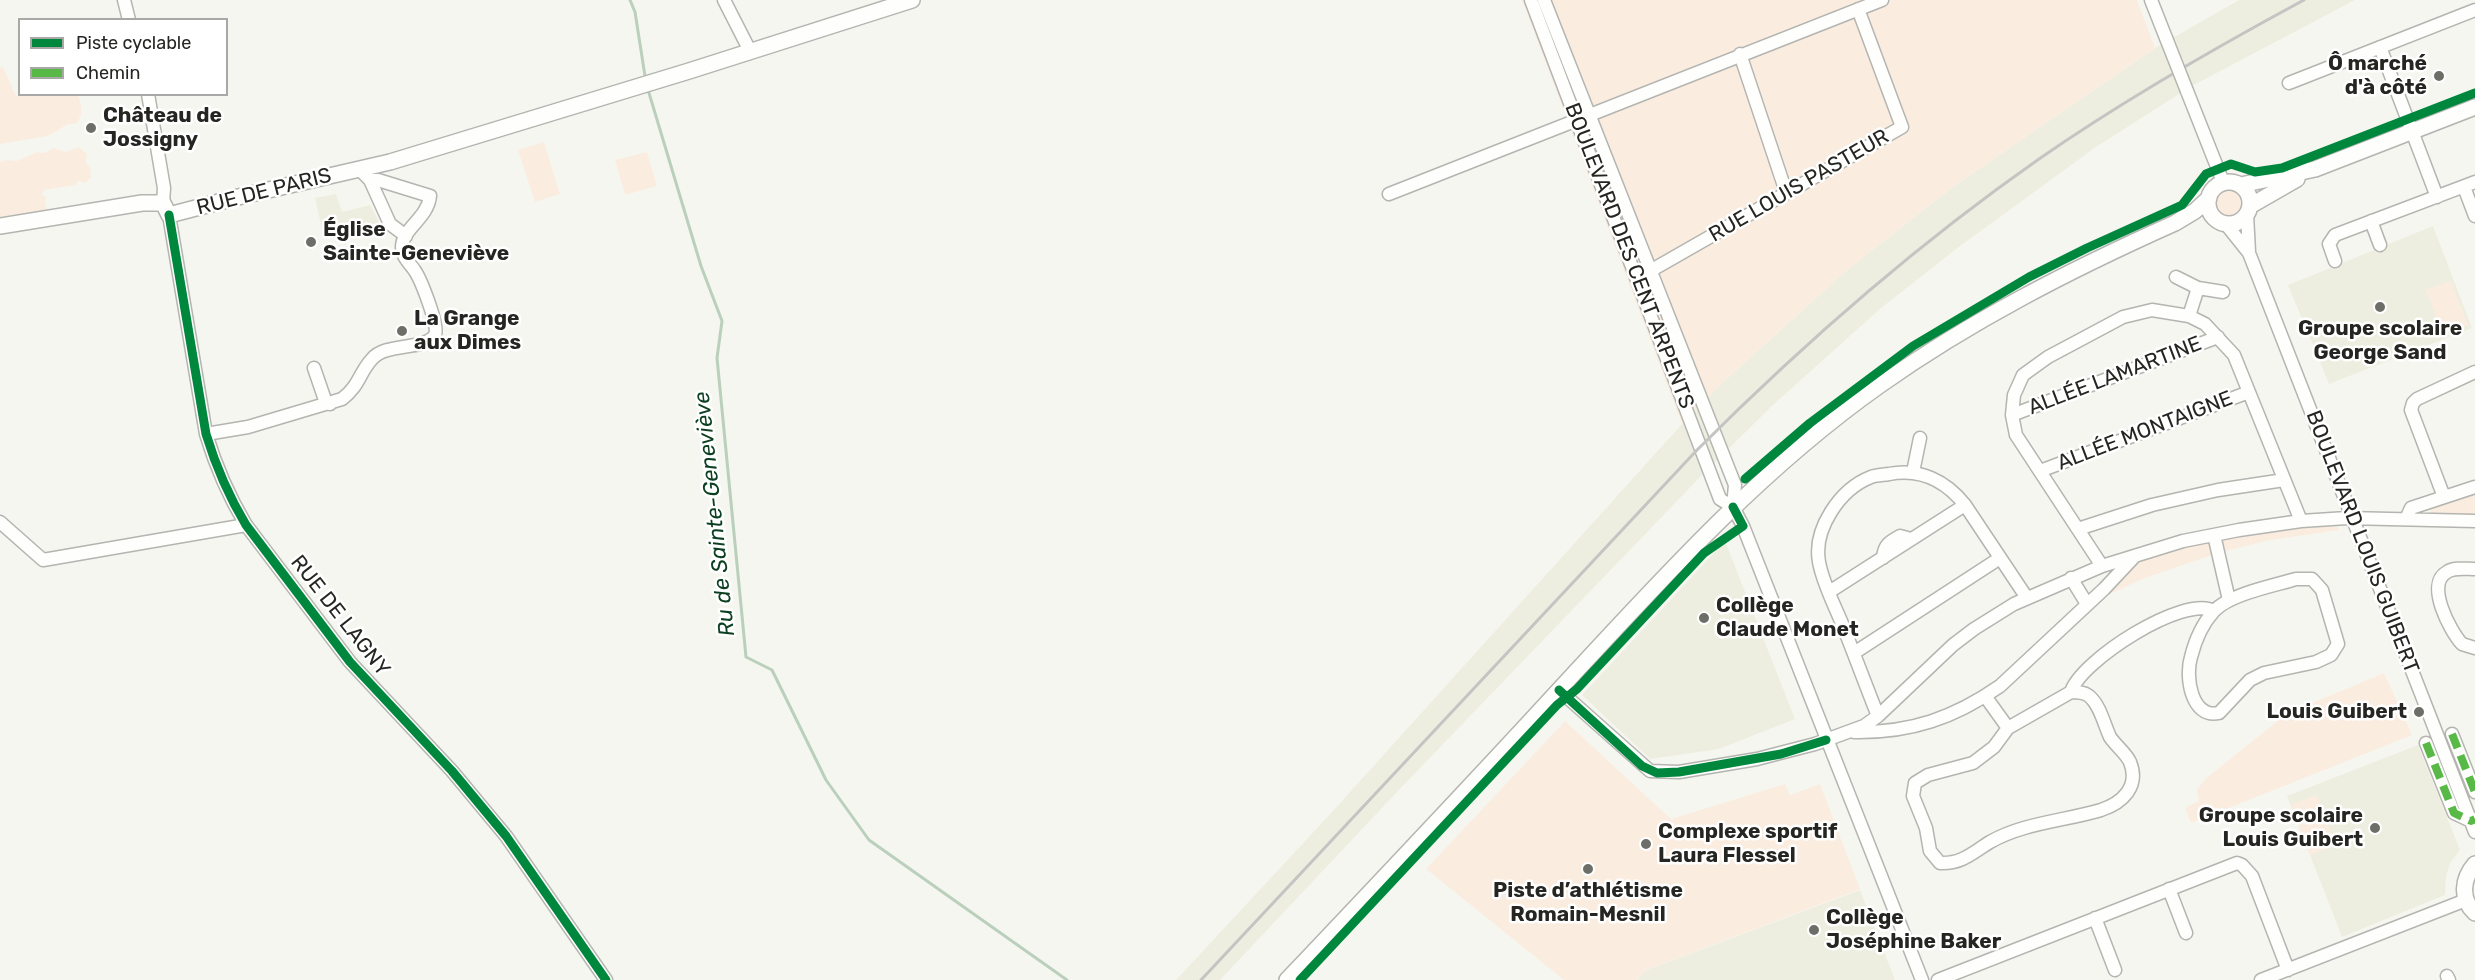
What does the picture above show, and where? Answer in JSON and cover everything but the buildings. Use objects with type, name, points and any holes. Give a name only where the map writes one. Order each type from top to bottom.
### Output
[{"type":"main road","name":"RUE DE PARIS","points":[[0,226],[122,206],[166,209],[365,174],[470,138],[912,0]]},
{"type":"main road","points":[[2241,185],[2316,169],[2475,106]]},
{"type":"main road","points":[[2175,223],[2237,222],[2249,210],[2316,169]]},
{"type":"main road","points":[[2220,221],[2209,209],[2209,198],[2212,191],[2223,182],[2235,182],[2241,185],[2250,198],[2249,210]]},
{"type":"main road","points":[[1287,980],[1672,568],[1733,507],[1812,438],[1879,386],[1944,342],[2045,284],[2175,223],[2195,211],[2209,198]]},
{"type":"main road","points":[[2470,907],[2465,880],[2475,864]]},
{"type":"street","points":[[124,0],[128,18]]},
{"type":"street","points":[[724,0],[750,51]]},
{"type":"street","name":"BOULEVARD DES CENT ARPENTS","points":[[1531,0],[1720,499],[1733,507],[1743,526],[1922,980]]},
{"type":"street","name":"BOULEVARD DES CENT ARPENTS","points":[[1544,0],[1735,485],[1733,507]]},
{"type":"street","points":[[1389,194],[1882,0]]},
{"type":"street","points":[[2151,0],[2223,182]]},
{"type":"street","name":"RUE LOUIS PASTEUR","points":[[1650,271],[1902,127],[1858,9]]},
{"type":"street","points":[[2289,83],[2475,10]]},
{"type":"street","points":[[2379,47],[2437,196]]},
{"type":"street","points":[[1740,54],[1786,192]]},
{"type":"street","name":"RUE DE LAGNY","points":[[148,96],[206,434],[224,488],[246,525],[350,663],[452,771],[506,836],[606,980]]},
{"type":"street","points":[[365,174],[390,224],[406,236]]},
{"type":"street","points":[[206,434],[248,427],[342,399],[354,389],[372,359],[379,353],[427,342],[437,333],[435,319],[416,271],[402,252],[406,236],[426,212],[430,196],[365,174]]},
{"type":"street","points":[[2335,261],[2329,246],[2335,235],[2469,184],[2475,216]]},
{"type":"street","name":"BOULEVARD LOUIS GUIBERT","points":[[2249,210],[2249,253]]},
{"type":"street","name":"BOULEVARD LOUIS GUIBERT","points":[[2220,221],[2249,253],[2474,824]]},
{"type":"street","points":[[2371,221],[2380,245]]},
{"type":"street","points":[[2176,277],[2198,288],[2223,292]]},
{"type":"street","points":[[2189,316],[2198,288]]},
{"type":"street","points":[[2102,566],[2016,435],[2012,415],[2014,395],[2024,375],[2048,357],[2123,317],[2152,310],[2189,316],[2205,324],[2234,355],[2301,521]]},
{"type":"street","name":"ALLÉE LAMARTINE","points":[[2012,415],[2218,337]]},
{"type":"street","points":[[314,368],[325,400],[330,404]]},
{"type":"street","points":[[2444,497],[2411,410],[2417,399],[2475,372]]},
{"type":"street","name":"ALLÉE MONTAIGNE","points":[[2040,471],[2249,392]]},
{"type":"street","points":[[1913,472],[1920,438]]},
{"type":"street","points":[[1896,730],[1889,718],[1882,712],[1854,653],[1829,592],[1819,560],[1821,532],[1831,512],[1851,489],[1871,477],[1894,473],[1913,472],[1937,479],[1955,493],[1965,505],[2027,598]]},
{"type":"street","points":[[2078,529],[2152,505],[2218,490],[2284,480]]},
{"type":"street","points":[[2406,519],[2411,508],[2475,487]]},
{"type":"street","points":[[2426,504],[2425,512],[2428,520]]},
{"type":"street","points":[[1829,592],[1965,505]]},
{"type":"street","points":[[1852,732],[1882,712],[1953,645],[1994,616],[2027,598],[2102,566],[2214,534],[2301,521],[2406,519],[2475,521]]},
{"type":"street","points":[[0,522],[43,560],[246,525]]},
{"type":"street","points":[[2214,534],[2229,600]]},
{"type":"street","points":[[1559,690],[1642,766],[1657,773],[1678,772],[1773,756],[1852,732],[1896,730],[1941,719],[2000,686],[2135,556]]},
{"type":"street","points":[[1854,653],[2000,558]]},
{"type":"street","points":[[2475,569],[2446,572],[2439,581],[2439,597],[2445,618],[2462,644],[2475,648]]},
{"type":"street","points":[[2071,578],[2087,604]]},
{"type":"street","points":[[2296,579],[2312,579],[2322,590],[2338,644],[2331,655],[2316,662],[2264,673],[2250,680],[2223,710],[2212,714],[2207,713],[2195,700],[2189,669],[2198,636],[2214,611],[2229,600],[2296,579]]},
{"type":"street","points":[[2072,692],[2073,686],[2084,672],[2140,629],[2185,611],[2202,607],[2214,611]]},
{"type":"street","points":[[2072,692],[2086,694],[2094,702],[2111,739],[2130,762],[2133,779],[2127,795],[2114,805],[2101,810],[2012,833],[1954,863],[1940,863],[1930,851],[1926,828],[1913,796],[1915,783],[1928,775],[1973,763],[1994,747],[2008,728],[2072,692]]},
{"type":"street","points":[[1985,696],[2008,728]]},
{"type":"street","points":[[2452,734],[2469,762],[2475,792]]},
{"type":"street","points":[[2426,743],[2454,813],[2474,824]]},
{"type":"street","points":[[2451,769],[2469,762]]},
{"type":"street","points":[[1938,980],[2231,864],[2242,865],[2252,876],[2288,970]]},
{"type":"street","points":[[2169,889],[2186,933]]},
{"type":"street","points":[[2262,980],[2470,907]]},
{"type":"street","points":[[2095,918],[2115,970]]},
{"type":"shaded area","points":[[1522,0],[2137,0],[2155,48],[1954,186],[1847,270],[1722,383],[1682,424]]},
{"type":"shaded area","points":[[2239,0],[2355,0],[2190,87],[2096,147],[1956,249],[1880,309],[1774,404],[1704,473],[1396,793],[1220,980],[1176,980],[1332,812],[1682,424],[1722,383],[1847,270],[1954,186],[2155,48]]},
{"type":"shaded area","points":[[3,67],[16,96],[77,96],[81,110],[76,124],[68,124],[48,136],[0,144],[0,68]]},
{"type":"shaded area","points":[[544,142],[560,194],[535,202],[518,150]]},
{"type":"shaded area","points":[[79,147],[87,154],[86,163],[90,167],[91,177],[85,183],[78,181],[76,185],[44,190],[42,194],[46,197],[45,204],[48,211],[0,222],[0,162],[17,161],[53,148],[66,152]]},
{"type":"shaded area","points":[[647,152],[657,186],[625,195],[615,160]]},
{"type":"shaded area","points":[[2229,190],[2238,194],[2242,203],[2238,212],[2229,216],[2220,212],[2216,203],[2220,194]]},
{"type":"shaded area","points":[[336,194],[342,212],[370,205],[380,224],[349,236],[346,230],[330,234],[328,227],[322,229],[315,198]]},
{"type":"shaded area","name":"Groupe scolaire George Sand","points":[[2433,226],[2472,328],[2329,384],[2288,285]]},
{"type":"shaded area","points":[[2451,281],[2468,325],[2443,334],[2426,290]]},
{"type":"shaded area","points":[[2475,490],[2475,516],[2430,514],[2431,505]]},
{"type":"shaded area","points":[[2336,523],[2339,530],[2270,540],[2222,552],[2221,545],[2226,537]]},
{"type":"shaded area","name":"Collège Claude Monet","points":[[1725,541],[1795,719],[1719,749],[1650,759],[1582,695]]},
{"type":"shaded area","points":[[2208,541],[2215,554],[2145,578],[2110,594],[2107,590],[2140,558]]},
{"type":"shaded area","points":[[2384,673],[2412,735],[2191,823],[2185,808],[2199,801],[2197,790],[2204,780],[2286,714]]},
{"type":"shaded area","name":"Complexe sportif Laura Flessel","points":[[1565,721],[1671,819],[1785,784],[1790,795],[1820,784],[1860,889],[1644,971],[1637,980],[1564,980],[1426,869]]},
{"type":"shaded area","name":"Groupe scolaire Louis Guibert","points":[[2418,745],[2460,850],[2450,863],[2445,895],[2342,937],[2287,796]]},
{"type":"shaded area","points":[[2317,795],[2335,845],[2310,855],[2291,805]]},
{"type":"shaded area","name":"Collège Joséphine Baker","points":[[1860,890],[1895,980],[1637,980],[1644,971]]},
{"type":"waterway","name":"Ru de Sainte-Geneviève","points":[[630,0],[635,12],[645,76]]},
{"type":"waterway","name":"Ru de Sainte-Geneviève","points":[[649,93],[701,266],[722,321],[717,358],[746,657],[772,670],[826,780],[869,840],[1067,980]]},
{"type":"railway","points":[[1201,980],[1697,450],[1819,334],[1905,261],[2039,159],[2103,116],[2169,76],[2304,0]]},
{"type":"marked path","points":[[2452,734],[2475,792]]},
{"type":"marked path","points":[[2426,743],[2454,813],[2471,821],[2475,819]]},
{"type":"cycle path","points":[[1745,479],[1810,423],[1913,346],[2029,277],[2182,205],[2206,174],[2231,164],[2255,172],[2282,168],[2475,93]]},
{"type":"cycle path","points":[[169,215],[206,434],[223,481],[246,525],[350,662],[452,771],[506,836],[606,980]]},
{"type":"cycle path","points":[[1300,980],[1557,705],[1577,689],[1704,553],[1743,526],[1733,507]]},
{"type":"cycle path","points":[[1559,690],[1642,766],[1657,773],[1679,772],[1781,754],[1826,740]]},
{"type":"place","name":"Ô marché d'à côté","points":[[2439,76]]},
{"type":"place","name":"Château de Jossigny","points":[[91,128]]},
{"type":"place","name":"Église Sainte-Geneviève","points":[[311,242]]},
{"type":"place","name":"Groupe scolaire George Sand","points":[[2380,307]]},
{"type":"place","name":"La Grange aux Dimes","points":[[402,331]]},
{"type":"place","name":"Collège Claude Monet","points":[[1704,618]]},
{"type":"place","name":"Louis Guibert","points":[[2419,712]]},
{"type":"place","name":"Groupe scolaire Louis Guibert","points":[[2375,828]]},
{"type":"place","name":"Complexe sportif Laura Flessel","points":[[1646,844]]},
{"type":"place","name":"Piste d’athlétisme Romain-Mesnil","points":[[1588,869]]},
{"type":"place","name":"Collège Joséphine Baker","points":[[1814,930]]}]
